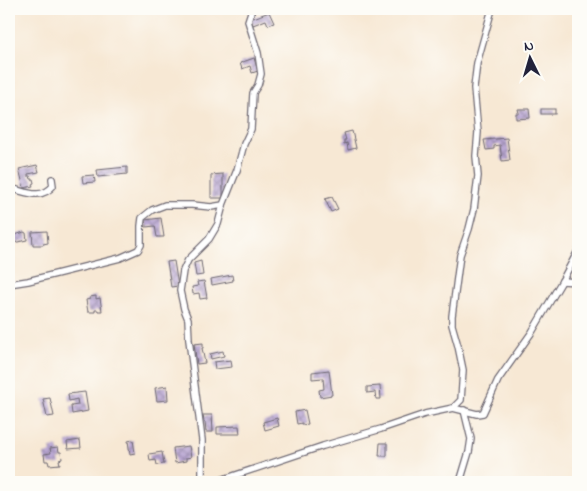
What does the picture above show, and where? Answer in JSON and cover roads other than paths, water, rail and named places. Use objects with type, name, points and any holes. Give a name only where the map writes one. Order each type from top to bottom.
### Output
[{"type":"street","points":[[204,482],[202,474],[202,440],[188,340],[188,319],[180,291],[183,271],[188,260],[210,240],[218,224],[244,144],[251,129],[253,93],[258,85],[261,74],[258,53],[248,21],[252,9]]},
{"type":"street","points":[[454,408],[461,400],[463,370],[452,325],[452,316],[460,255],[474,209],[478,176],[476,156],[478,132],[474,88],[477,63],[492,9]]},
{"type":"street","points":[[9,188],[31,194],[42,194],[53,186],[52,179]]},
{"type":"street","points":[[9,284],[120,258],[138,250],[141,245],[142,218],[152,210],[165,205],[211,207],[223,205]]},
{"type":"street","points":[[215,482],[425,414],[454,408],[476,414],[483,412],[498,380],[532,332],[578,251]]},
{"type":"street","points":[[562,281],[578,282]]},
{"type":"street","points":[[460,482],[471,439],[464,410]]}]
